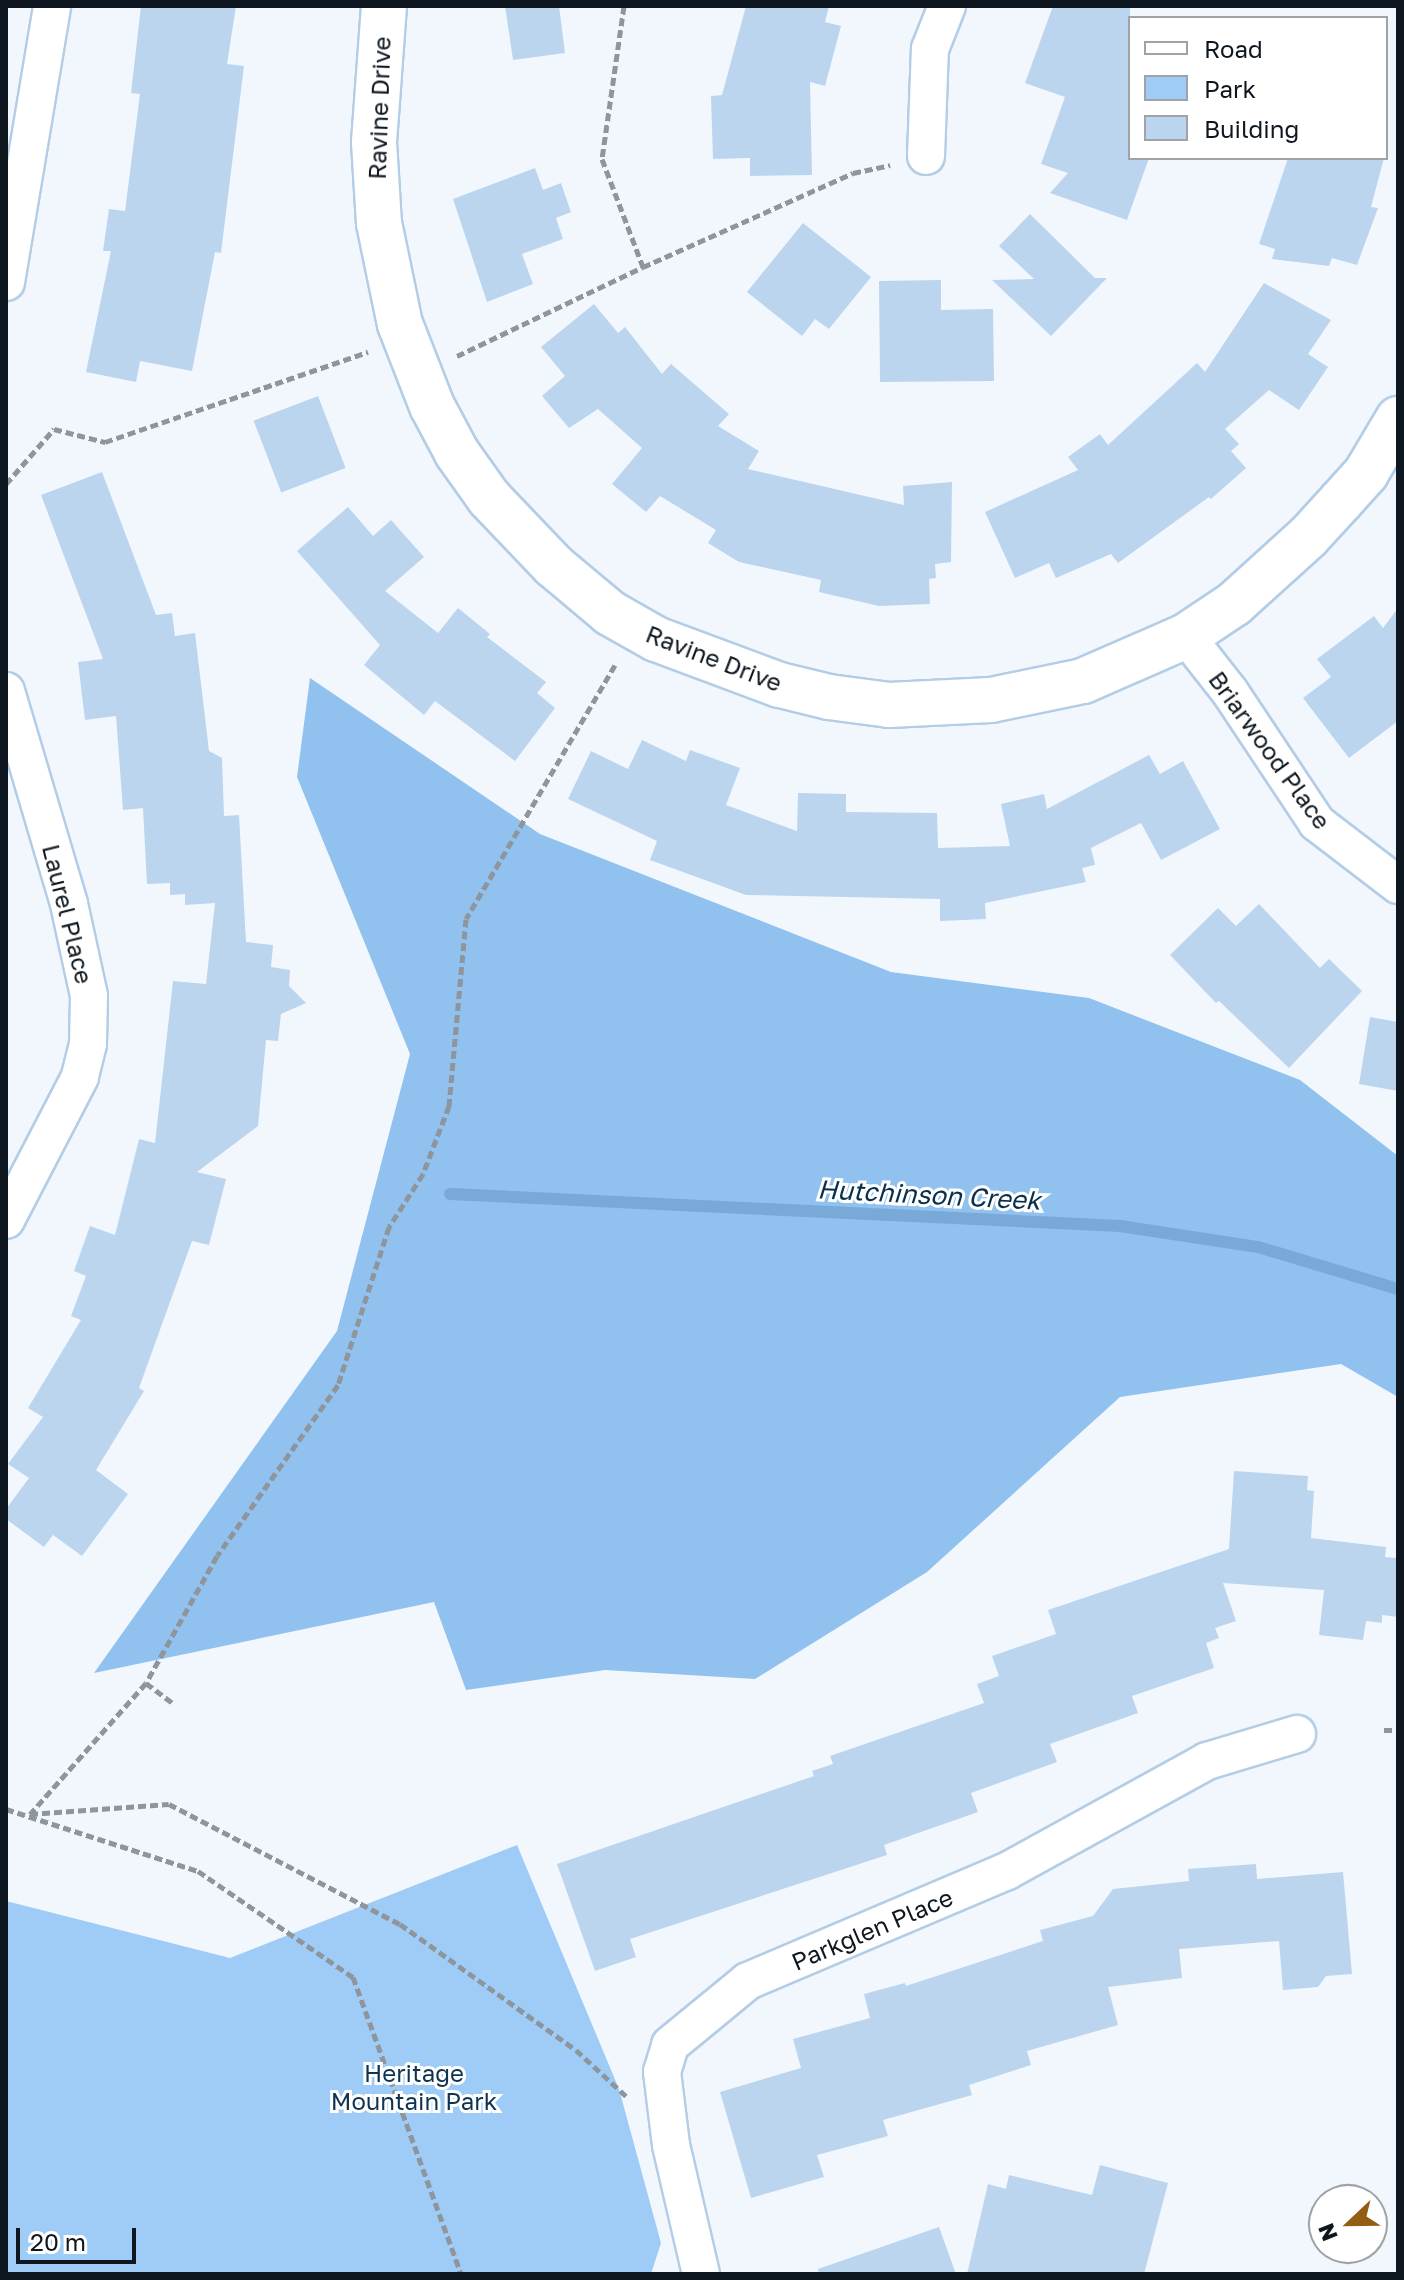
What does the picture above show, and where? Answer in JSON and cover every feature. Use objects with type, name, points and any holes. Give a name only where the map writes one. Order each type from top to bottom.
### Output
[{"type":"street","points":[[6,282],[52,6]]},
{"type":"street","name":"Ravine Drive","points":[[384,6],[375,180],[390,288],[410,352],[457,453],[489,498],[554,566],[610,613],[656,639],[733,670],[829,697],[889,705],[991,700],[1041,691],[1107,672],[1186,636],[1234,604],[1308,537],[1366,473],[1398,419]]},
{"type":"street","points":[[926,156],[930,49],[947,6]]},
{"type":"street","name":"Briarwood Place","points":[[1186,636],[1230,692],[1317,823],[1381,876],[1398,885]]},
{"type":"street","name":"Laurel Place","points":[[6,691],[69,904],[89,996],[88,1044],[80,1077],[6,1220]]},
{"type":"street","name":"Parkglen Place","points":[[701,2274],[671,2145],[662,2072],[670,2045],[748,1981],[1007,1871],[1207,1761],[1297,1734]]},
{"type":"path","points":[[624,6],[602,159],[643,267]]},
{"type":"path","points":[[454,357],[643,267],[853,173],[926,156]]},
{"type":"path","points":[[6,484],[54,429],[105,442],[370,352]]},
{"type":"path","points":[[30,1814],[146,1683],[217,1556],[338,1385],[389,1227],[423,1174],[449,1106],[466,919],[619,658]]},
{"type":"path","points":[[146,1683],[174,1704]]},
{"type":"path","points":[[1384,1730],[1398,1730]]},
{"type":"path","points":[[30,1814],[169,1804],[400,1924],[576,2050],[629,2099]]},
{"type":"path","points":[[6,1809],[30,1814],[198,1871],[353,1977],[461,2274]]},
{"type":"green space","name":"Heritage Mountain Park","points":[[517,1845],[619,2089],[661,2243],[651,2274],[6,2274],[6,1901],[230,1958]]},
{"type":"shaded area","points":[[310,678],[540,834],[891,972],[1089,998],[1300,1080],[1398,1156],[1398,1397],[1341,1364],[1120,1397],[927,1572],[755,1679],[605,1670],[466,1690],[434,1602],[94,1673],[337,1331],[410,1054],[297,777]]},
{"type":"building","points":[[141,6],[236,6],[227,64],[244,66],[221,253],[215,252],[192,371],[140,361],[136,382],[86,372],[111,251],[103,251],[109,209],[125,211],[140,94],[131,93]]},
{"type":"building","points":[[505,6],[559,6],[565,53],[513,60]]},
{"type":"building","points":[[746,6],[829,6],[825,22],[841,26],[825,86],[810,82],[812,175],[750,176],[750,158],[713,159],[711,96],[722,95]]},
{"type":"building","points":[[1053,6],[1130,6],[1128,160],[1148,160],[1127,220],[1050,193],[1068,173],[1041,164],[1065,97],[1025,83]]},
{"type":"building","points":[[1287,160],[1383,160],[1371,207],[1378,208],[1357,265],[1332,258],[1329,266],[1272,259],[1275,249],[1259,244]]},
{"type":"building","points":[[535,168],[543,190],[561,183],[571,212],[556,218],[563,239],[522,254],[533,284],[487,302],[453,199]]},
{"type":"building","points":[[1030,214],[1095,278],[1107,278],[1051,336],[992,280],[1034,279],[999,246]]},
{"type":"building","points":[[803,223],[871,277],[829,329],[815,319],[802,336],[747,292]]},
{"type":"building","points":[[941,280],[941,310],[993,309],[994,381],[880,382],[879,281]]},
{"type":"building","points":[[1264,283],[1331,320],[1308,354],[1328,367],[1299,410],[1269,390],[1225,429],[1239,444],[1231,451],[1246,468],[1211,499],[1209,497],[1118,563],[1111,554],[1056,578],[1049,563],[1015,578],[985,512],[1078,470],[1068,457],[1100,434],[1108,445],[1197,363],[1205,372]]},
{"type":"building","points":[[594,304],[618,333],[625,327],[662,374],[671,364],[729,414],[718,426],[759,451],[748,469],[904,505],[903,486],[952,482],[951,562],[935,564],[936,578],[929,579],[930,604],[879,606],[819,592],[821,580],[739,562],[708,543],[716,530],[660,496],[646,512],[612,484],[642,448],[598,409],[569,428],[542,396],[565,376],[541,347]]},
{"type":"building","points":[[318,396],[346,468],[281,493],[254,421]]},
{"type":"building","points":[[102,472],[156,615],[172,613],[175,636],[195,633],[209,751],[222,758],[224,816],[239,815],[246,942],[273,945],[271,967],[290,970],[289,986],[306,1003],[281,1014],[278,1041],[266,1040],[258,1126],[197,1172],[226,1179],[209,1245],[192,1241],[139,1388],[144,1391],[96,1470],[128,1494],[82,1556],[53,1535],[44,1547],[6,1519],[6,1509],[29,1478],[8,1464],[43,1417],[28,1408],[81,1320],[71,1316],[86,1276],[74,1271],[90,1226],[115,1235],[139,1139],[155,1143],[173,981],[206,984],[215,903],[185,905],[185,894],[170,895],[170,883],[147,884],[143,808],[123,810],[116,716],[85,720],[78,662],[103,659],[41,495]]},
{"type":"building","points":[[348,507],[373,536],[391,520],[424,557],[385,591],[438,633],[458,608],[490,634],[487,637],[546,682],[537,693],[555,708],[515,761],[435,701],[424,715],[364,665],[380,645],[297,551]]},
{"type":"building","points":[[1398,608],[1398,721],[1349,758],[1303,698],[1331,677],[1317,659],[1374,616],[1383,628]]},
{"type":"building","points":[[642,740],[686,761],[690,750],[740,768],[726,805],[797,831],[798,793],[846,794],[846,812],[937,813],[938,848],[1010,846],[1001,804],[1044,794],[1047,809],[1149,755],[1160,774],[1183,761],[1220,829],[1161,860],[1141,823],[1091,848],[1095,865],[1082,868],[1086,882],[985,903],[986,919],[940,921],[940,899],[746,895],[650,860],[657,841],[568,799],[591,751],[628,769]]},
{"type":"building","points":[[1259,904],[1320,968],[1329,959],[1362,991],[1289,1068],[1219,1001],[1216,1003],[1170,955],[1218,908],[1236,926]]},
{"type":"building","points":[[1370,1017],[1398,1022],[1398,1091],[1359,1084]]},
{"type":"building","points":[[1234,1471],[1308,1476],[1307,1490],[1314,1491],[1311,1538],[1386,1547],[1385,1557],[1398,1558],[1398,1617],[1382,1615],[1382,1623],[1366,1621],[1363,1640],[1319,1635],[1324,1590],[1223,1583],[1236,1621],[1215,1628],[1219,1638],[1206,1643],[1214,1668],[1132,1696],[1138,1713],[1050,1744],[1057,1762],[971,1793],[978,1812],[884,1845],[887,1855],[630,1939],[636,1957],[595,1971],[557,1864],[814,1776],[812,1771],[833,1764],[830,1756],[984,1703],[977,1684],[999,1676],[992,1656],[1056,1634],[1048,1610],[1229,1549]]},
{"type":"building","points":[[1256,1864],[1257,1879],[1343,1872],[1352,1974],[1326,1976],[1318,1987],[1283,1990],[1279,1941],[1179,1949],[1182,1978],[1108,1987],[1118,2025],[1027,2051],[1031,2065],[969,2085],[972,2095],[883,2120],[888,2136],[817,2155],[824,2177],[751,2198],[720,2092],[801,2068],[793,2039],[870,2018],[864,1994],[905,1983],[906,1986],[1043,1941],[1040,1930],[1093,1916],[1113,1889],[1189,1881],[1188,1869]]},
{"type":"building","points":[[1100,2165],[1168,2183],[1144,2274],[967,2274],[988,2184],[1006,2189],[1009,2175],[1092,2195]]},
{"type":"building","points":[[939,2227],[956,2274],[819,2274],[818,2269]]},
{"type":"waterway","name":"Hutchinson Creek","points":[[450,1194],[1120,1226],[1258,1247],[1398,1289]]}]
